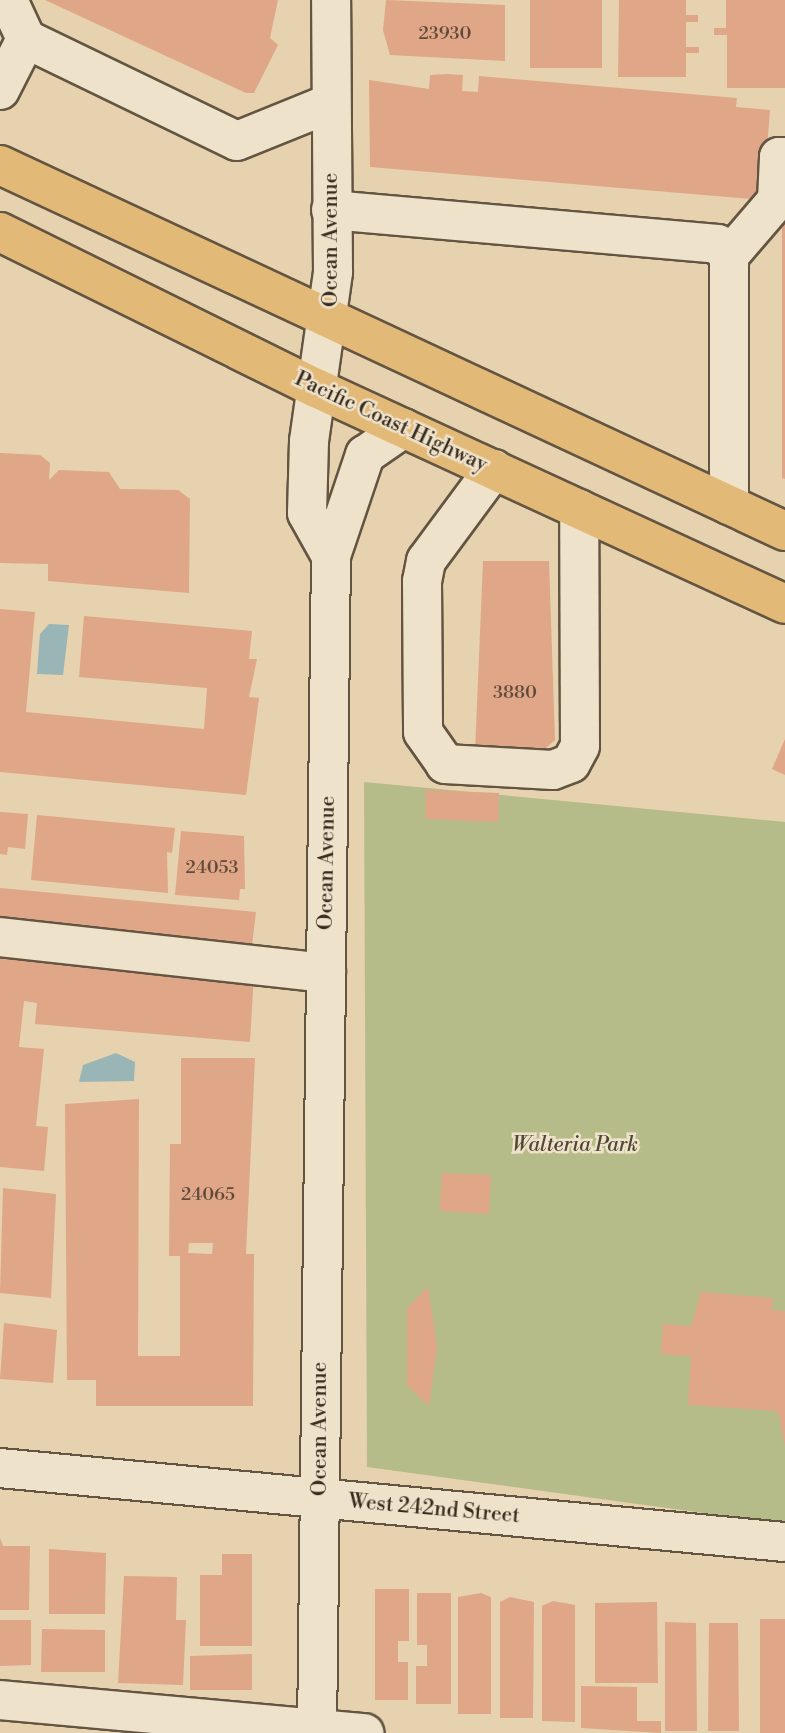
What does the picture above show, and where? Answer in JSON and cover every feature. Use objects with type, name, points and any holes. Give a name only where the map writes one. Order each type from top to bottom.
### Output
[{"type":"highway","points":[[0,165],[785,531]]},
{"type":"highway","name":"Pacific Coast Highway","points":[[0,232],[316,388],[785,604]]},
{"type":"street","points":[[8,0],[26,39],[237,141],[331,103]]},
{"type":"street","name":"Ocean Avenue","points":[[317,1731],[331,556],[307,513],[316,388],[330,317],[331,0]]},
{"type":"street","points":[[0,90],[26,39]]},
{"type":"street","points":[[729,505],[729,256],[777,200],[779,157],[785,157]]},
{"type":"street","points":[[331,210],[718,244],[729,256]]},
{"type":"street","points":[[331,556],[365,455],[404,428]]},
{"type":"street","points":[[494,469],[426,561],[422,581],[423,732],[445,764],[553,770],[571,763],[580,746],[579,509]]},
{"type":"street","points":[[0,937],[326,973]]},
{"type":"street","name":"West 242nd Street","points":[[0,1468],[785,1542]]},
{"type":"street","points":[[0,1700],[45,1718],[365,1733]]},
{"type":"green space","name":"Walteria Park","points":[[364,782],[785,822],[785,1524],[367,1467]]},
{"type":"water","points":[[49,624],[69,625],[63,675],[37,674],[40,634]]},
{"type":"water","points":[[116,1053],[135,1062],[134,1081],[79,1082],[83,1065]]},
{"type":"building","points":[[45,0],[278,0],[270,38],[278,45],[254,93],[246,93]]},
{"type":"building","points":[[386,0],[505,5],[505,61],[390,55],[383,30]]},
{"type":"building","points":[[530,0],[602,0],[602,68],[530,68]]},
{"type":"building","points":[[619,0],[686,0],[686,15],[698,15],[698,22],[686,22],[686,47],[699,47],[699,53],[686,53],[686,77],[618,77]]},
{"type":"building","points":[[726,0],[785,0],[785,88],[727,88],[727,35],[714,35],[714,28],[726,28]]},
{"type":"building","points":[[430,75],[463,75],[462,91],[478,92],[479,76],[737,98],[736,107],[770,110],[763,200],[370,167],[369,80],[429,89]]},
{"type":"building","points":[[782,209],[785,209],[785,479],[782,478]]},
{"type":"building","points":[[0,453],[40,455],[50,463],[49,480],[59,470],[109,472],[120,489],[178,490],[190,499],[189,593],[48,581],[48,564],[0,563]]},
{"type":"building","points":[[483,561],[549,561],[555,740],[540,753],[475,753]]},
{"type":"building","points":[[0,609],[35,612],[26,712],[204,729],[207,688],[79,677],[84,616],[252,631],[249,659],[257,659],[249,697],[259,698],[246,795],[0,772]]},
{"type":"building","points":[[785,739],[785,775],[772,769]]},
{"type":"building","points":[[426,790],[499,793],[498,822],[425,819]]},
{"type":"building","points":[[0,812],[28,814],[25,849],[8,847],[7,855],[0,854]]},
{"type":"building","points":[[37,815],[175,828],[172,853],[167,852],[168,893],[31,880]]},
{"type":"building","points":[[181,831],[244,836],[245,889],[240,889],[239,900],[175,895]]},
{"type":"building","points":[[0,888],[256,912],[252,945],[0,920]]},
{"type":"building","points":[[0,948],[254,974],[250,1042],[35,1024],[37,1003],[24,1001],[19,1047],[44,1049],[36,1126],[48,1127],[44,1171],[0,1167]]},
{"type":"building","points":[[181,1058],[255,1058],[246,1254],[254,1254],[253,1406],[96,1406],[96,1380],[67,1380],[65,1104],[139,1099],[138,1356],[180,1356],[180,1256],[169,1256],[170,1144],[181,1144]],"holes":[[[189,1243],[213,1243],[212,1254],[188,1253]]]},
{"type":"building","points":[[442,1173],[491,1175],[489,1214],[440,1211]]},
{"type":"building","points":[[3,1188],[56,1194],[51,1298],[0,1293]]},
{"type":"building","points":[[428,1287],[437,1346],[429,1406],[407,1385],[407,1308]]},
{"type":"building","points":[[701,1292],[773,1298],[772,1310],[785,1311],[785,1446],[778,1411],[688,1405],[691,1356],[661,1354],[663,1324],[691,1326]]},
{"type":"building","points":[[4,1323],[57,1330],[53,1383],[0,1379]]},
{"type":"building","points":[[0,1538],[3,1546],[30,1546],[29,1610],[0,1610]]},
{"type":"building","points":[[49,1549],[106,1553],[105,1614],[49,1614]]},
{"type":"building","points":[[222,1554],[252,1554],[252,1646],[200,1646],[200,1575],[222,1575]]},
{"type":"building","points":[[124,1576],[177,1577],[176,1620],[186,1620],[183,1685],[118,1683]]},
{"type":"building","points":[[375,1589],[409,1589],[409,1641],[398,1641],[398,1662],[408,1662],[408,1700],[375,1700]]},
{"type":"building","points":[[417,1593],[451,1593],[451,1704],[416,1704],[416,1666],[427,1666],[427,1645],[417,1645]]},
{"type":"building","points":[[481,1593],[491,1597],[491,1714],[458,1714],[458,1597]]},
{"type":"building","points":[[510,1597],[534,1602],[533,1718],[500,1718],[500,1602]]},
{"type":"building","points":[[553,1601],[575,1605],[575,1722],[542,1721],[542,1606]]},
{"type":"building","points":[[657,1602],[658,1683],[595,1683],[595,1603]]},
{"type":"building","points":[[760,1619],[785,1619],[785,1733],[760,1733]]},
{"type":"building","points":[[0,1620],[31,1620],[31,1665],[0,1666]]},
{"type":"building","points":[[665,1622],[696,1623],[697,1731],[665,1731]]},
{"type":"building","points":[[709,1623],[738,1623],[739,1731],[708,1731]]},
{"type":"building","points":[[42,1629],[105,1630],[105,1672],[41,1672]]},
{"type":"building","points":[[252,1654],[252,1690],[190,1690],[190,1656]]},
{"type":"building","points":[[581,1686],[637,1687],[637,1721],[661,1721],[661,1733],[581,1728]]}]
